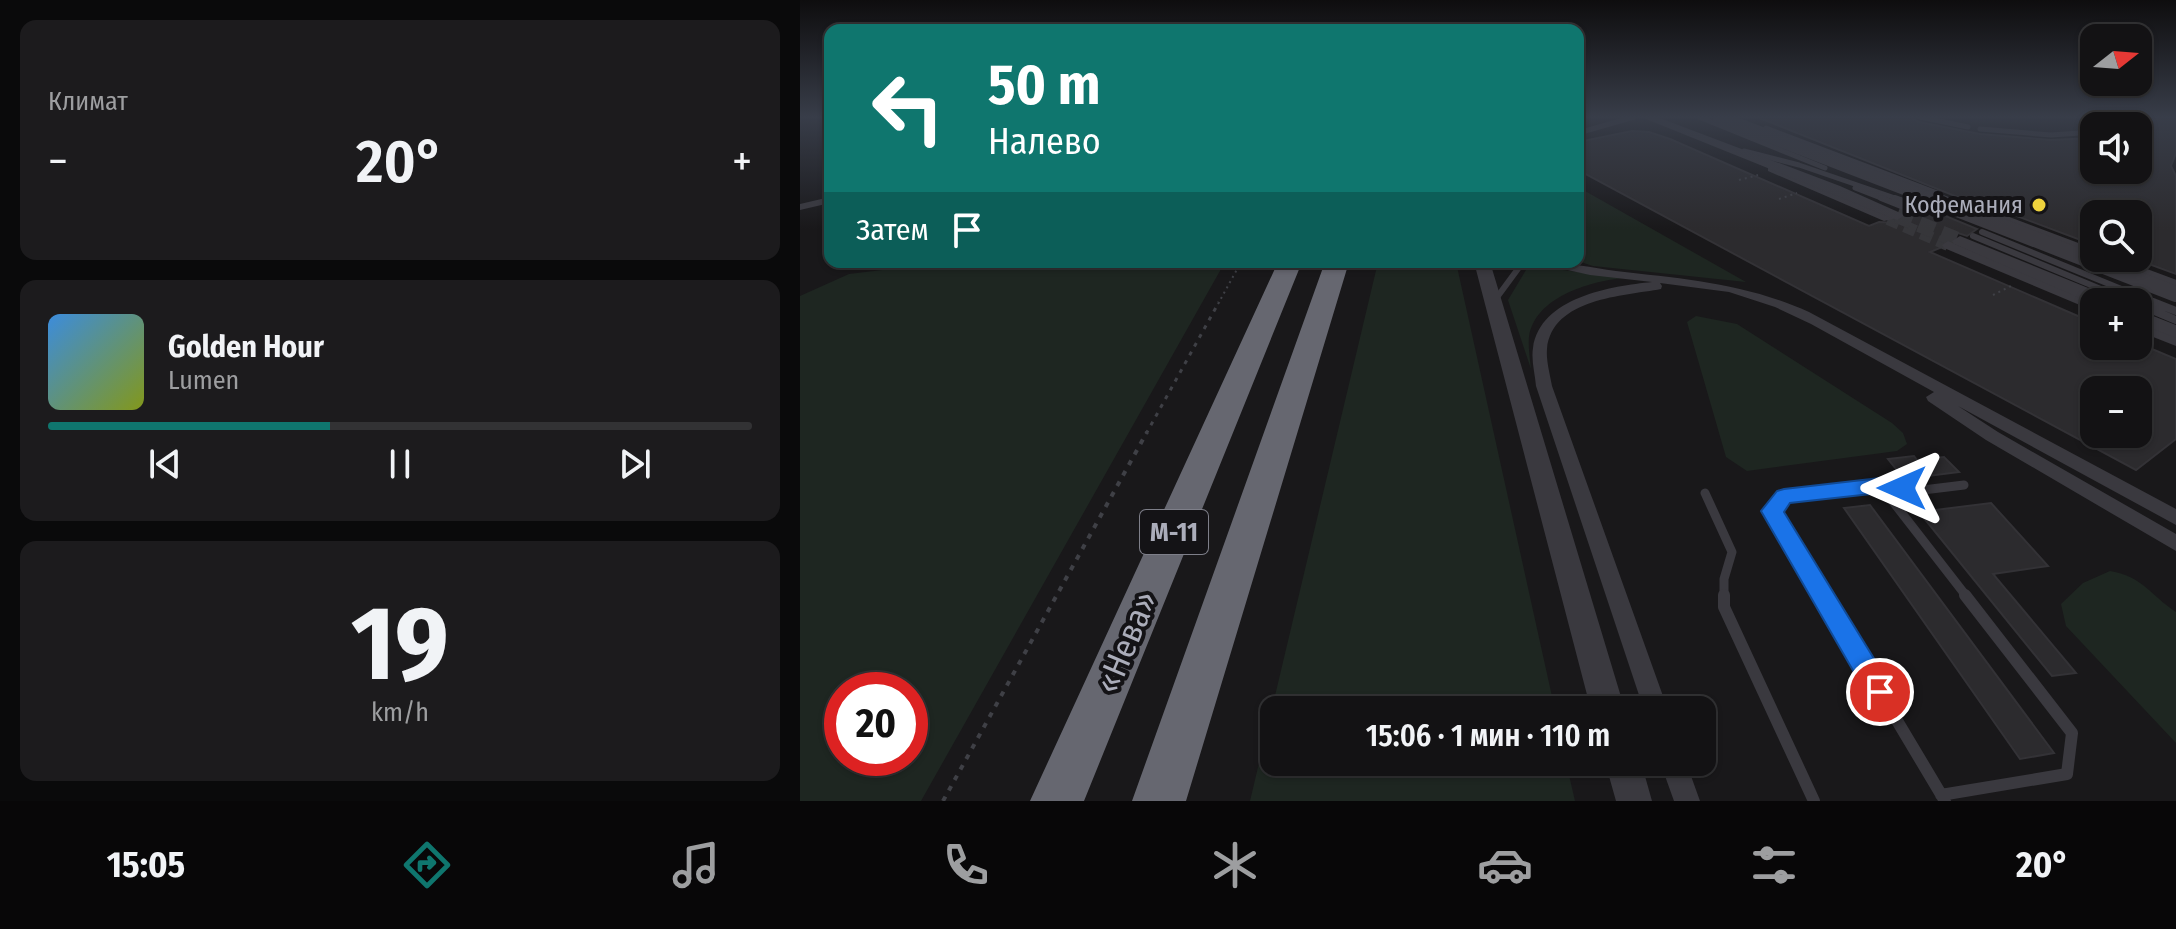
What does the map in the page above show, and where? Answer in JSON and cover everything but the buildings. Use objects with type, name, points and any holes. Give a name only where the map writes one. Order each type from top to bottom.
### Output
[{"type":"highway","name":"«Нева»","points":[[1057,801],[1287,268]]},
{"type":"highway","name":"М-11","points":[[1159,801],[1335,268]]},
{"type":"street","points":[[1738,154],[1802,174],[1899,214]]},
{"type":"street","points":[[1816,154],[2176,294]]},
{"type":"street","points":[[800,207],[824,201]]},
{"type":"street","points":[[1960,240],[2080,291]]},
{"type":"street","points":[[1960,240],[2080,300]]},
{"type":"street","points":[[1484,268],[1604,696]]},
{"type":"street","points":[[1574,268],[1702,284],[1774,301],[2176,518]]},
{"type":"street","points":[[1651,696],[1544,386],[1540,346],[1547,329],[1562,313],[1581,302],[1603,294],[1642,287],[1702,284]]},
{"type":"street","points":[[2152,322],[2176,332]]},
{"type":"street","points":[[2152,332],[2176,342]]},
{"type":"street","points":[[1854,342],[1968,420],[2176,543]]},
{"type":"street","points":[[1627,776],[1634,801]]},
{"type":"street","points":[[1678,776],[1687,801]]},
{"type":"lane","points":[[1753,154],[1874,189]]},
{"type":"lane","points":[[1790,154],[1918,206]]},
{"type":"lane","points":[[1833,154],[2080,247]]},
{"type":"lane","points":[[1799,165],[1899,214]]},
{"type":"lane","points":[[1982,232],[2176,311]]},
{"type":"lane","points":[[1960,240],[2093,288]]},
{"type":"lane","points":[[1493,303],[1519,268]]},
{"type":"lane","points":[[2147,272],[2176,283]]},
{"type":"lane","points":[[2152,310],[2176,320]]},
{"type":"lane","points":[[1880,485],[2072,733],[2067,774],[1943,798],[1772,511],[1784,496],[1880,485],[1923,490],[1964,485]]},
{"type":"lane","points":[[1705,493],[1732,552],[1724,579],[1724,607],[1814,801]]},
{"type":"path","points":[[1739,180],[1765,173]]},
{"type":"path","points":[[1779,199],[1804,190]]},
{"type":"path","points":[[943,801],[1238,268]]},
{"type":"path","points":[[1993,295],[2018,283]]},
{"type":"shaded area","points":[[1584,190],[1746,282],[1584,263]]},
{"type":"shaded area","points":[[887,268],[1222,268],[921,801],[800,801],[800,296],[849,274]]},
{"type":"shaded area","points":[[1377,268],[1457,268],[1552,696],[1275,696]]},
{"type":"shaded area","points":[[1527,268],[1553,268],[1622,278],[1594,283],[1565,294],[1541,311],[1529,337],[1531,369],[1508,300]]},
{"type":"shaded area","points":[[1696,316],[1737,324],[1892,423],[1903,433],[1907,444],[1897,451],[1747,471],[1726,457],[1687,322]]},
{"type":"shaded area","points":[[2110,571],[2139,582],[2176,612],[2176,743],[2066,626],[2061,604],[2083,583]]},
{"type":"shaded area","points":[[1260,759],[1260,776],[1569,776],[1575,801],[1250,801]]},
{"type":"tunnel","points":[[1897,215],[1960,241]]},
{"type":"tunnel","points":[[1888,219],[1948,245]]},
{"type":"place","name":"Кофемания","points":[[2039,205]]},
{"type":"route","points":[[1880,692],[1772,511],[1784,496],[1880,485],[1902,488]]}]
